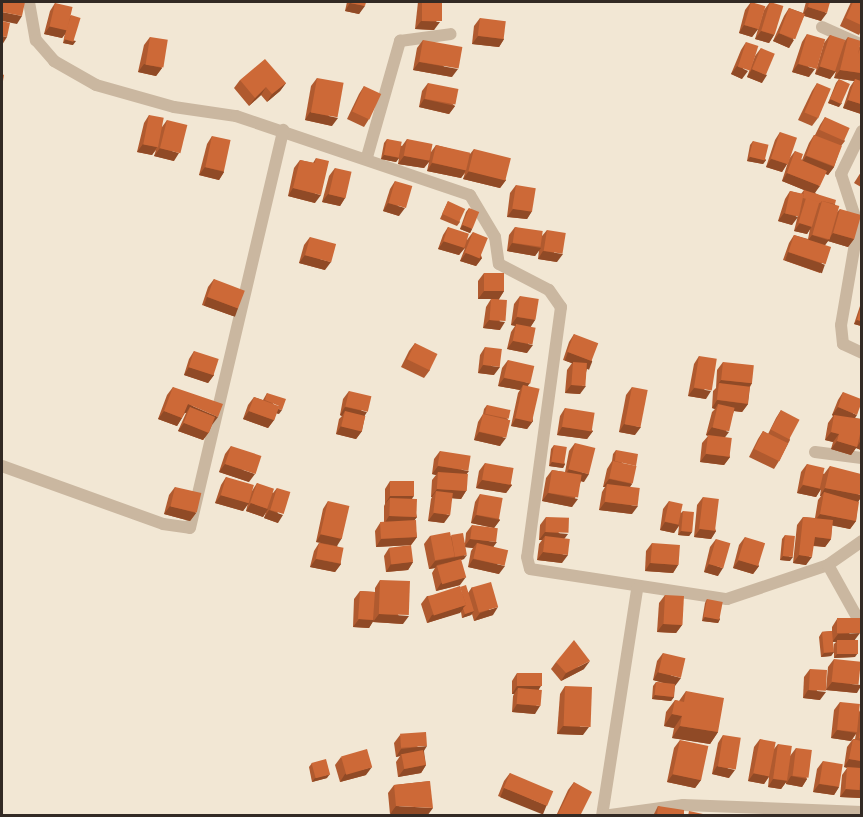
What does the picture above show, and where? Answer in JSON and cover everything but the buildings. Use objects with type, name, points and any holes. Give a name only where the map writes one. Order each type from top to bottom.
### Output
[{"type":"street","points":[[29,2],[36,40],[54,61],[96,85],[283,130],[367,157],[470,195],[495,237],[499,264],[537,282],[558,300],[561,315],[528,566],[637,589],[728,599],[828,565],[861,541]]},
{"type":"street","points":[[822,27],[861,45]]},
{"type":"street","points":[[367,157],[400,41],[451,34]]},
{"type":"street","points":[[2,466],[163,524],[190,528],[283,130]]},
{"type":"street","points":[[861,131],[841,174],[858,226],[841,325],[843,344],[861,353]]},
{"type":"street","points":[[815,452],[861,458]]},
{"type":"street","points":[[828,565],[861,626]]},
{"type":"street","points":[[637,589],[602,816],[683,805],[861,812]]}]
